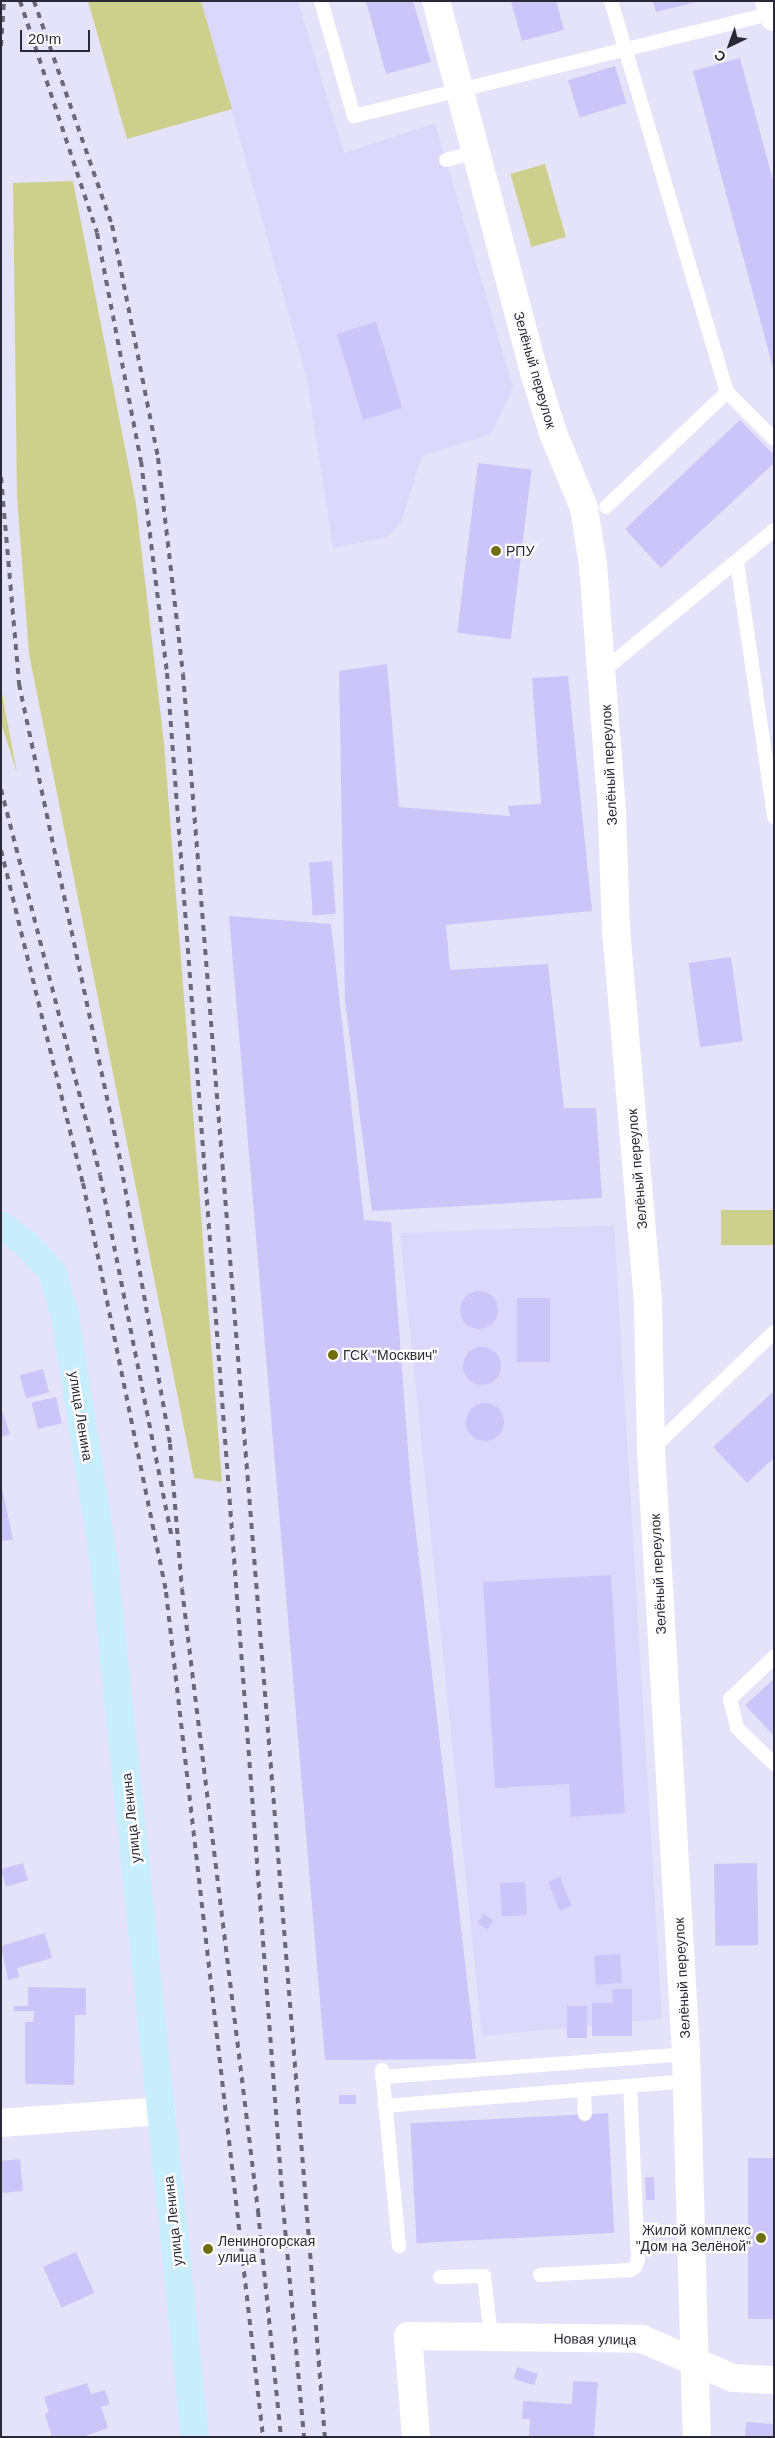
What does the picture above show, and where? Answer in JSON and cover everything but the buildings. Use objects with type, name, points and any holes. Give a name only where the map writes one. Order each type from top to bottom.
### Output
[{"type":"street","name":"Зелёный переулок","points":[[436,1],[534,372],[553,433],[584,508],[594,566],[603,671],[616,929],[648,1305],[651,1450],[686,2054],[693,2360],[697,2437]]},
{"type":"street","name":"улица Ленина","points":[[1,1225],[29,1246],[53,1274],[65,1316],[104,1563],[195,2437]]},
{"type":"street","points":[[1,2123],[162,2111]]},
{"type":"street","name":"Новая улица","points":[[416,2437],[408,2336],[642,2339],[733,2378],[774,2380]]},
{"type":"lane","points":[[321,1],[354,116],[626,50],[772,10]]},
{"type":"lane","points":[[612,1],[727,392],[774,439]]},
{"type":"lane","points":[[446,160],[476,152]]},
{"type":"lane","points":[[606,507],[727,392]]},
{"type":"lane","points":[[603,671],[738,562],[774,530]]},
{"type":"lane","points":[[738,562],[774,817]]},
{"type":"lane","points":[[651,1450],[774,1332]]},
{"type":"lane","points":[[774,1657],[730,1699],[737,1728],[774,1764]]},
{"type":"lane","points":[[399,2246],[382,2073],[686,2054]]},
{"type":"lane","points":[[385,2106],[686,2081]]},
{"type":"lane","points":[[540,2275],[630,2270],[635,2267],[638,2260],[630,2086]]},
{"type":"lane","points":[[584,2090],[585,2114]]},
{"type":"lane","points":[[440,2276],[484,2276],[491,2337]]},
{"type":"shaded area","points":[[201,1],[298,1],[344,153],[435,123],[513,387],[491,434],[422,456],[402,520],[388,537],[333,548],[307,380]]},
{"type":"shaded area","points":[[614,1225],[662,2019],[482,2036],[400,1233]]},
{"type":"green space","points":[[88,1],[201,1],[232,109],[127,139]]},
{"type":"green space","points":[[545,164],[566,237],[531,247],[510,174]]},
{"type":"green space","points":[[73,181],[136,504],[164,743],[222,1482],[194,1478],[29,654],[17,497],[13,183]]},
{"type":"green space","points":[[1,688],[17,773],[1,723]]},
{"type":"green space","points":[[721,1210],[774,1210],[774,1245],[721,1245]]},
{"type":"railway","points":[[1,46],[4,1]]},
{"type":"railway","points":[[20,1],[97,233],[141,461],[167,673],[283,2206],[304,2437]]},
{"type":"railway","points":[[34,1],[112,225],[158,458],[183,674],[325,2437]]},
{"type":"railway","points":[[1,477],[19,684],[121,1165],[170,1444],[182,1589],[258,2211],[281,2437]]},
{"type":"railway","points":[[1,789],[100,1175],[172,1537]]},
{"type":"railway","points":[[1,850],[83,1183],[166,1592],[263,2437]]},
{"type":"place","name":"РПУ","points":[[496,551]]},
{"type":"place","name":"ГСК \"Москвич\"","points":[[333,1355]]},
{"type":"place","name":"Жилой комплекс \"Дом на Зелёной\"","points":[[761,2238]]},
{"type":"place","name":"Лениногорская улица","points":[[208,2249]]}]
